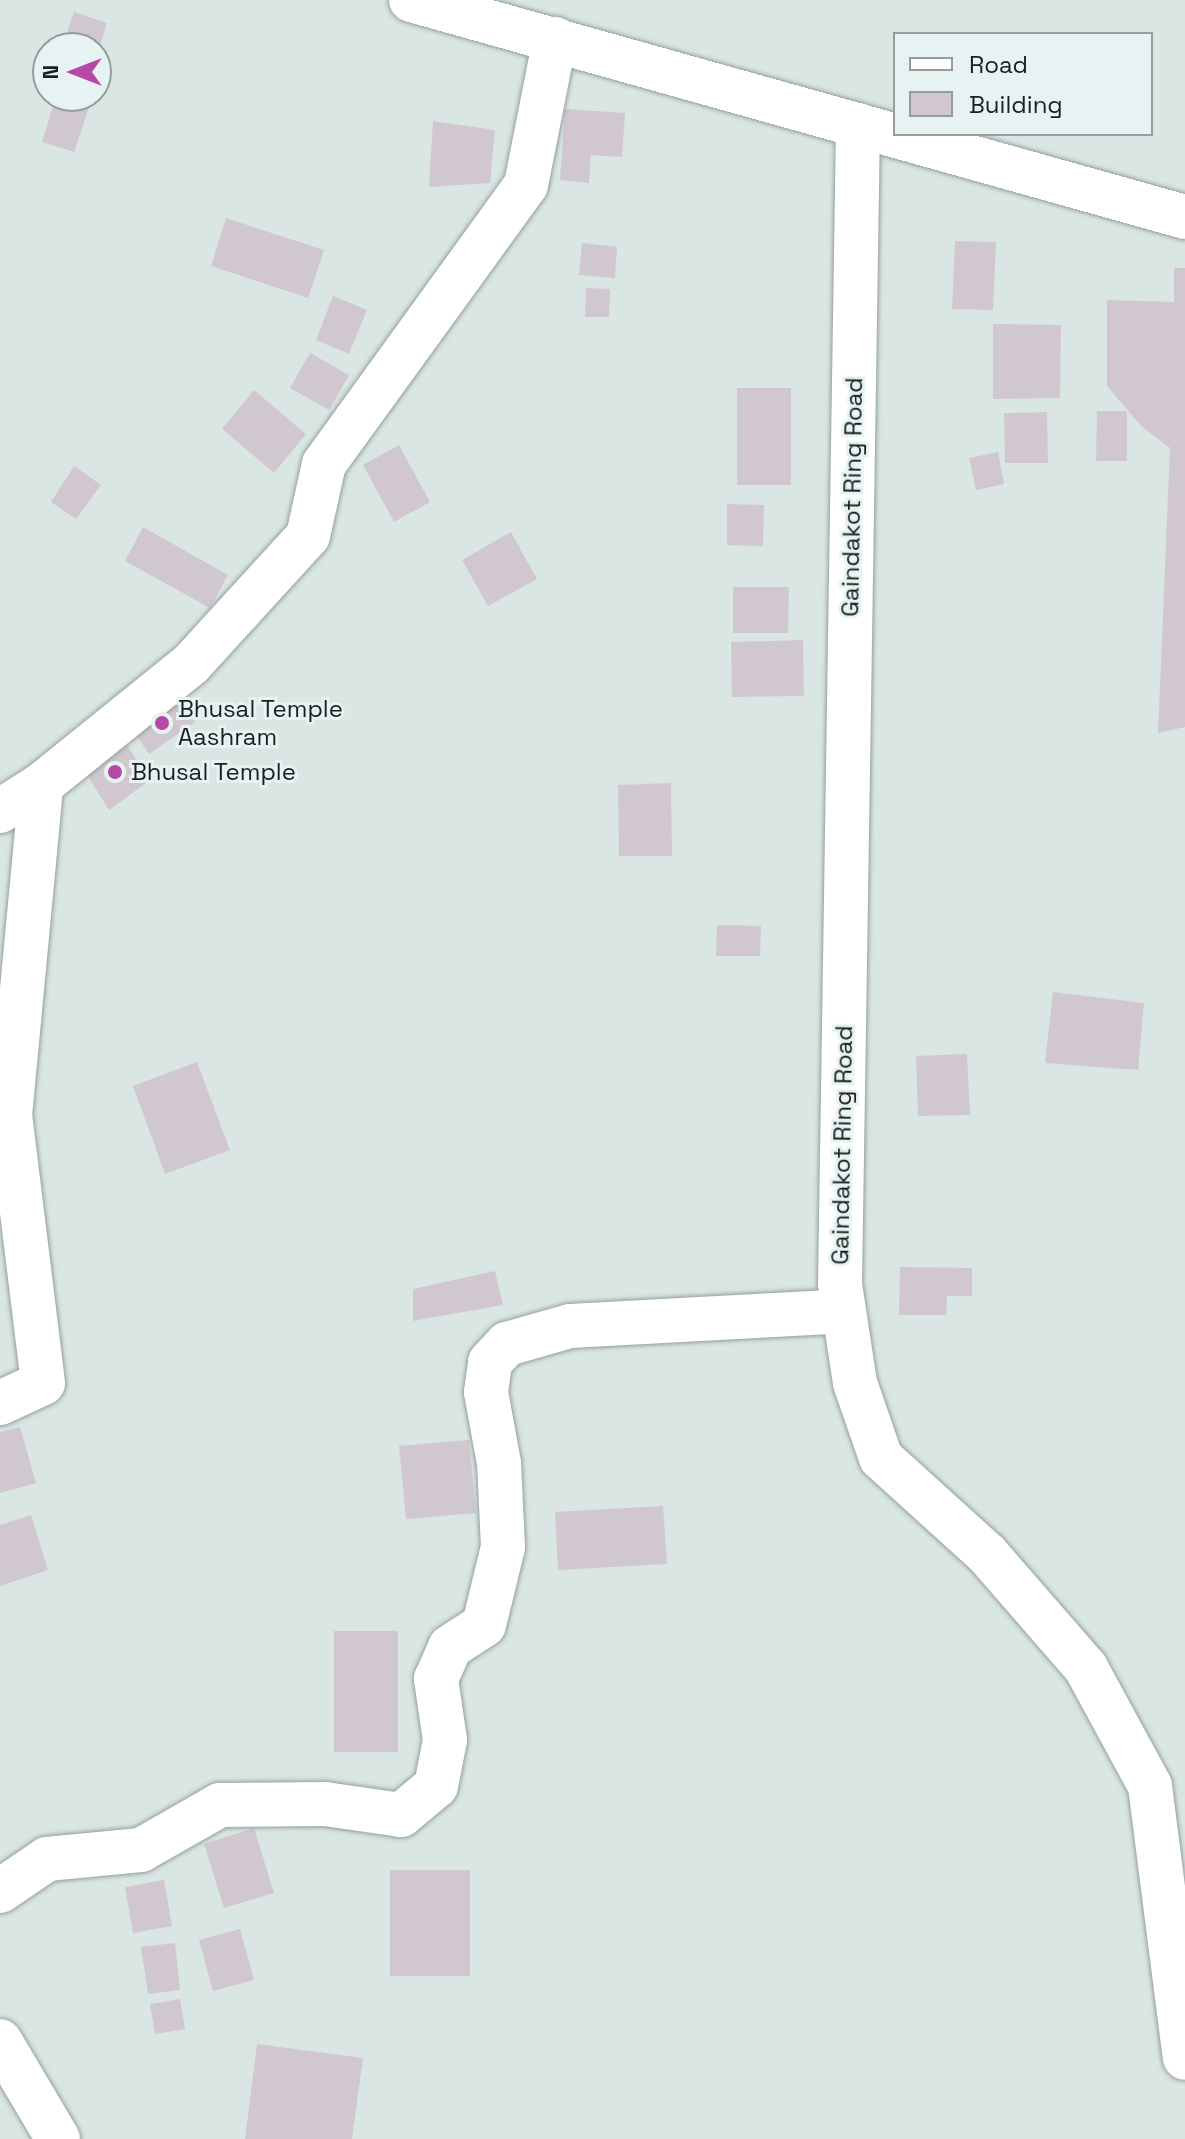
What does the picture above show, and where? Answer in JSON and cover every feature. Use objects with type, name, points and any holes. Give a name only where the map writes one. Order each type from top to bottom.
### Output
[{"type":"street","points":[[411,0],[893,135]]},
{"type":"street","points":[[0,811],[41,785],[191,664],[308,536],[324,464],[526,185],[555,39]]},
{"type":"street","name":"Gaindakot Ring Road","points":[[858,125],[840,1284],[855,1383],[881,1458],[987,1554],[1086,1668],[1150,1786],[1185,2058]]},
{"type":"street","points":[[897,136],[1185,217]]},
{"type":"street","points":[[0,1403],[43,1383],[10,1116],[41,785]]},
{"type":"street","points":[[0,1891],[47,1859],[141,1850],[220,1805],[325,1804],[401,1815],[436,1786],[445,1740],[436,1679],[450,1647],[484,1625],[503,1547],[499,1463],[486,1392],[490,1362],[507,1344],[570,1326],[844,1311]]},
{"type":"street","points":[[0,2041],[58,2139]]},
{"type":"building","points":[[74,12],[107,23],[104,32],[67,32]]},
{"type":"building","points":[[565,109],[625,113],[622,157],[591,155],[589,183],[560,180]]},
{"type":"building","points":[[51,112],[87,112],[74,152],[42,142]]},
{"type":"building","points":[[433,121],[495,130],[490,183],[429,187]]},
{"type":"building","points":[[226,218],[324,250],[308,298],[211,266]]},
{"type":"building","points":[[955,241],[996,242],[993,310],[952,309]]},
{"type":"building","points":[[582,243],[617,247],[615,278],[579,275]]},
{"type":"building","points":[[1174,268],[1185,268],[1185,727],[1158,733],[1170,448],[1141,426],[1107,386],[1107,300],[1174,302]]},
{"type":"building","points":[[586,288],[610,289],[609,317],[585,317]]},
{"type":"building","points":[[333,296],[367,310],[349,354],[316,340]]},
{"type":"building","points":[[993,324],[1061,325],[1060,398],[993,399]]},
{"type":"building","points":[[310,353],[349,375],[329,410],[290,388]]},
{"type":"building","points":[[737,388],[791,388],[791,485],[737,485]]},
{"type":"building","points":[[254,390],[306,434],[274,473],[222,429]]},
{"type":"building","points":[[1097,411],[1127,411],[1127,461],[1096,461]]},
{"type":"building","points":[[1047,412],[1048,463],[1005,463],[1004,413]]},
{"type":"building","points":[[399,445],[430,502],[394,522],[363,465]]},
{"type":"building","points":[[998,452],[1004,484],[976,490],[969,458]]},
{"type":"building","points":[[74,466],[101,485],[76,519],[51,502]]},
{"type":"building","points":[[727,504],[764,505],[763,546],[727,545]]},
{"type":"building","points":[[143,527],[228,575],[210,608],[125,561]]},
{"type":"building","points":[[511,532],[537,579],[488,606],[462,560]]},
{"type":"building","points":[[733,587],[789,587],[788,633],[733,633]]},
{"type":"building","points":[[803,640],[804,696],[732,697],[731,642]]},
{"type":"building","name":"Bhusal Temple Aashram","points":[[175,693],[195,722],[149,754],[129,724]]},
{"type":"building","name":"Bhusal Temple","points":[[122,738],[150,780],[109,810],[81,765]]},
{"type":"building","points":[[671,783],[672,856],[619,856],[618,785]]},
{"type":"building","points":[[717,925],[761,926],[760,956],[716,956]]},
{"type":"building","points":[[1053,992],[1144,1003],[1138,1070],[1045,1063]]},
{"type":"building","points":[[967,1054],[970,1115],[918,1116],[916,1056]]},
{"type":"building","points":[[197,1062],[230,1150],[165,1174],[133,1086]]},
{"type":"building","points":[[900,1267],[972,1268],[972,1296],[947,1296],[946,1315],[899,1315]]},
{"type":"building","points":[[495,1271],[503,1305],[413,1321],[413,1289]]},
{"type":"building","points":[[20,1427],[36,1483],[0,1493],[0,1432]]},
{"type":"building","points":[[469,1440],[476,1513],[406,1519],[399,1446]]},
{"type":"building","points":[[663,1506],[667,1564],[558,1570],[555,1512]]},
{"type":"building","points":[[31,1515],[48,1570],[0,1586],[0,1525]]},
{"type":"building","points":[[334,1631],[398,1631],[398,1752],[334,1752]]},
{"type":"building","points":[[254,1828],[274,1893],[224,1908],[204,1844]]},
{"type":"building","points":[[390,1870],[470,1870],[470,1976],[390,1976]]},
{"type":"building","points":[[164,1880],[172,1926],[133,1933],[125,1887]]},
{"type":"building","points":[[240,1929],[254,1980],[213,1991],[199,1940]]},
{"type":"building","points":[[175,1943],[180,1990],[148,1994],[141,1947]]},
{"type":"building","points":[[180,1999],[185,2029],[155,2034],[150,2004]]},
{"type":"building","points":[[257,2044],[363,2058],[352,2139],[245,2139]]},
{"type":"place","name":"Bhusal Temple Aashram","points":[[162,723]]},
{"type":"place","name":"Bhusal Temple","points":[[115,772]]}]
